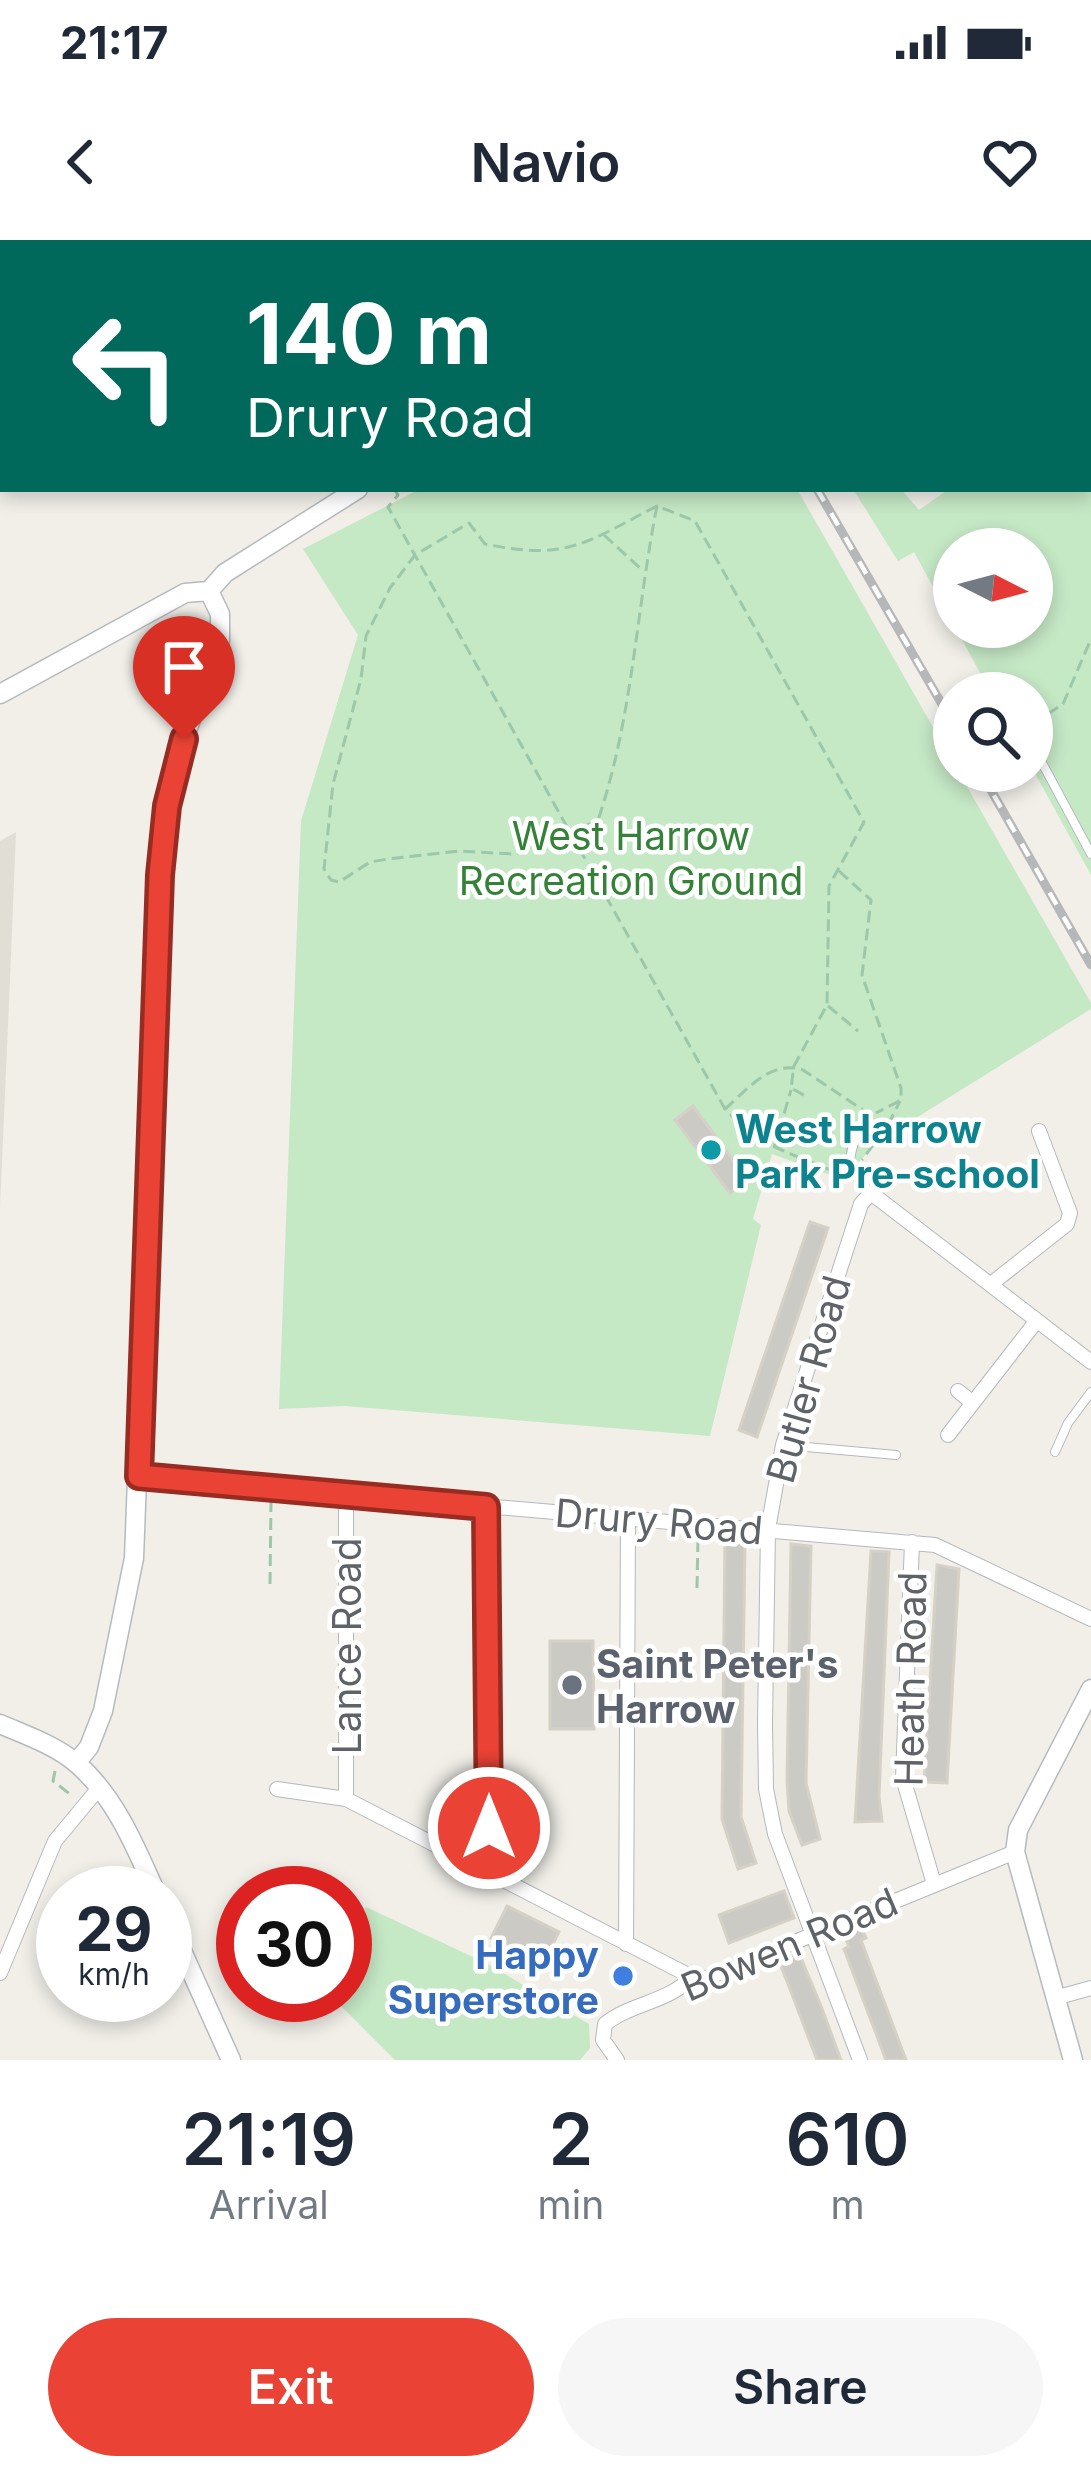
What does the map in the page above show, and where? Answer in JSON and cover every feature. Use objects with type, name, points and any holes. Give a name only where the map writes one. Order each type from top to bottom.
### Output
[{"type":"street","points":[[0,694],[185,593],[209,591],[225,573],[336,495]]},
{"type":"street","points":[[76,1763],[89,1747],[114,1668],[134,1558],[160,875],[167,806],[178,761],[220,640],[220,614],[209,591]]},
{"type":"street","points":[[992,1284],[1067,1224],[1070,1213],[1039,1131]]},
{"type":"street","points":[[871,1193],[1091,1362]]},
{"type":"street","name":"Butler Road","points":[[860,2060],[775,1834],[766,1790],[768,1529],[783,1445],[840,1264],[861,1204],[871,1193]]},
{"type":"street","points":[[949,1435],[1035,1323]]},
{"type":"street","points":[[958,1391],[974,1403]]},
{"type":"street","name":"Drury Road","points":[[139,1476],[912,1542],[956,1552],[1091,1618]]},
{"type":"street","name":"Lance Road","points":[[346,1494],[346,1799]]},
{"type":"street","points":[[486,1507],[489,1874]]},
{"type":"street","points":[[626,1944],[628,1518]]},
{"type":"street","name":"Heath Road","points":[[912,1542],[903,1778],[934,1884]]},
{"type":"street","points":[[1073,2060],[1015,1852],[1018,1830],[1091,1689]]},
{"type":"street","points":[[0,1724],[76,1763],[99,1788],[144,1866]]},
{"type":"street","points":[[0,1973],[56,1841],[99,1788]]},
{"type":"street","points":[[278,1789],[346,1799],[692,1977]]},
{"type":"street","name":"Bowen Road","points":[[617,2060],[603,2040],[605,2024],[618,2014],[681,1989],[692,1977],[707,1978],[1015,1852]]},
{"type":"street","points":[[192,1973],[231,2060]]},
{"type":"street","points":[[1055,1998],[1091,1988]]},
{"type":"lane","points":[[1053,782],[1091,854]]},
{"type":"lane","points":[[858,1133],[848,1167],[871,1193]]},
{"type":"lane","points":[[1054,1452],[1067,1423],[1091,1392]]},
{"type":"lane","points":[[783,1445],[896,1455]]},
{"type":"path","points":[[396,492],[388,506],[725,1109],[750,1135],[844,1177]]},
{"type":"path","points":[[657,506],[644,572],[635,664],[615,769],[598,820],[572,835],[513,854],[460,851],[370,862],[339,882],[327,875],[326,825],[361,679],[366,636],[390,588],[415,555],[470,523],[485,544],[522,552],[566,551],[657,506],[695,521],[864,822],[829,886],[827,1005],[794,1066],[774,1148]]},
{"type":"path","points":[[602,534],[644,572]]},
{"type":"path","points":[[1053,711],[1063,704],[1091,639]]},
{"type":"path","points":[[838,870],[871,900],[862,976],[897,1073],[901,1100],[857,1166]]},
{"type":"path","points":[[827,1005],[858,1031]]},
{"type":"path","points":[[725,1109],[768,1072],[794,1066],[887,1126]]},
{"type":"path","points":[[791,1088],[809,1098]]},
{"type":"path","points":[[874,1114],[901,1100]]},
{"type":"path","points":[[270,1584],[272,1488]]},
{"type":"path","points":[[697,1588],[698,1524]]},
{"type":"path","points":[[56,1765],[53,1781],[73,1796]]},
{"type":"shaded area","points":[[16,832],[10,980],[0,1207],[0,841]]},
{"type":"green space","name":"West Harrow Recreation Ground","points":[[414,492],[799,492],[933,727],[933,792],[970,792],[1091,1003],[1091,1009],[879,1141],[842,1179],[772,1154],[753,1219],[761,1225],[710,1436],[345,1406],[279,1409],[301,821],[358,635],[303,549]]},
{"type":"green space","points":[[855,492],[904,492],[919,510],[945,492],[1091,492],[1091,875],[1045,792],[1053,792],[1053,672],[980,672],[966,648],[1053,648],[1053,528],[933,528],[933,587],[914,552],[898,561]]},
{"type":"green space","points":[[372,1910],[488,1964],[589,2024],[590,2048],[580,2060],[395,2060],[357,2022],[372,2022]]},
{"type":"building","name":"West Harrow Park Pre-school","points":[[693,1106],[747,1179],[730,1193],[675,1120]]},
{"type":"building","points":[[810,1222],[828,1228],[757,1437],[739,1430]]},
{"type":"building","points":[[725,1538],[745,1540],[741,1817],[756,1863],[738,1869],[722,1819]]},
{"type":"building","points":[[791,1544],[811,1546],[806,1783],[820,1839],[802,1845],[789,1811],[787,1781]]},
{"type":"building","points":[[871,1551],[889,1552],[879,1797],[882,1821],[855,1822]]},
{"type":"building","points":[[937,1565],[959,1569],[947,1783],[924,1782]]},
{"type":"building","name":"Saint Peter's Harrow","points":[[550,1641],[593,1641],[594,1729],[550,1729]]},
{"type":"building","points":[[784,1891],[794,1918],[729,1943],[719,1915]]},
{"type":"building","points":[[507,1906],[559,1932],[543,1964],[491,1938]]},
{"type":"building","points":[[861,1927],[866,1938],[861,1940],[906,2060],[886,2060],[844,1949],[849,1947],[844,1934]]},
{"type":"building","points":[[799,1953],[841,2060],[817,2060],[779,1961]]},
{"type":"railway","points":[[819,492],[933,689]]},
{"type":"railway","points":[[992,792],[1091,965]]},
{"type":"place","name":"West Harrow Park Pre-school","points":[[711,1150]]},
{"type":"place","name":"Saint Peter's Harrow","points":[[572,1685]]},
{"type":"place","name":"Happy Superstore","points":[[623,1976]]},
{"type":"route","points":[[184,739],[167,806],[160,875],[139,1476],[486,1507],[489,1828]]}]
